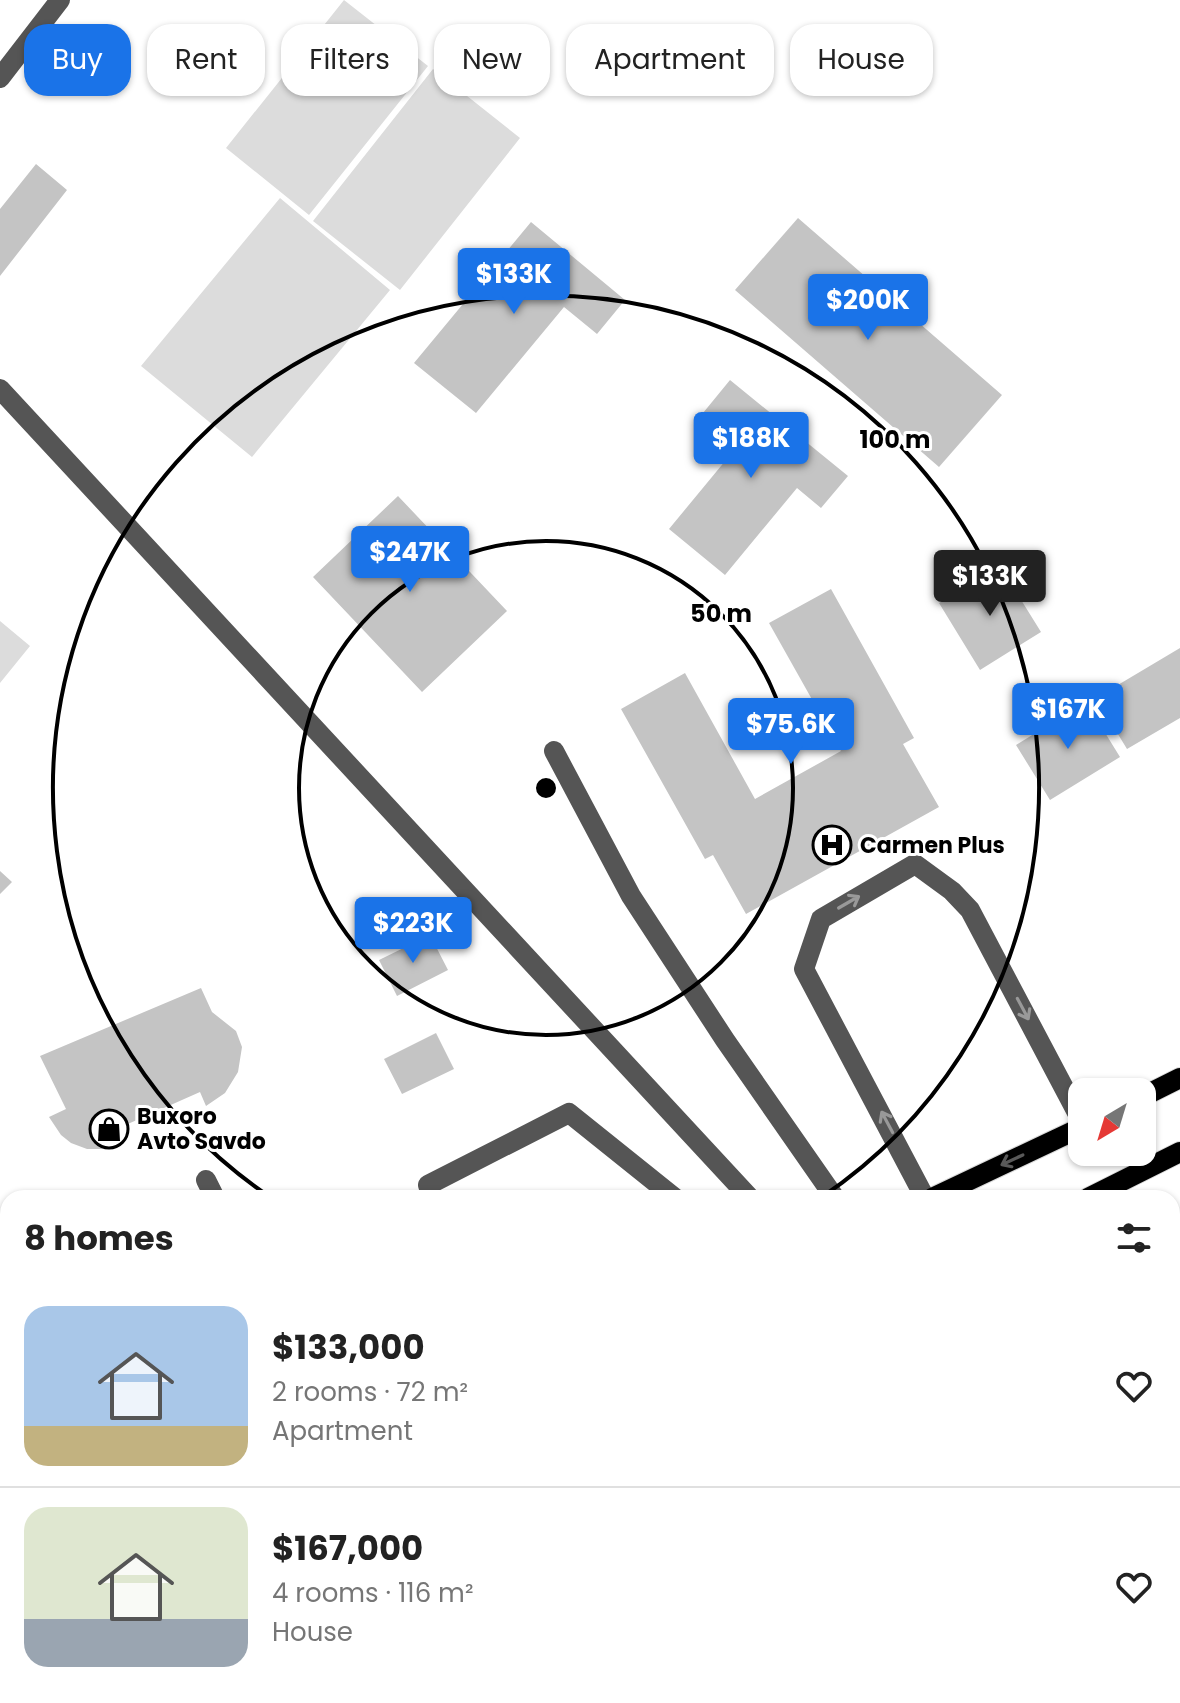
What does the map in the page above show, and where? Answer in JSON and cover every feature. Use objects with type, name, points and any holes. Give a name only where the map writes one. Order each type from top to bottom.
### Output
[{"type":"main road","points":[[1156,1090],[1180,1078]]},
{"type":"main road","points":[[948,1190],[1068,1132]]},
{"type":"main road","points":[[1104,1190],[1180,1152]]},
{"type":"street","points":[[0,78],[60,0]]},
{"type":"street","points":[[0,389],[743,1190]]},
{"type":"street","points":[[554,751],[631,896],[725,1040],[829,1190]]},
{"type":"street","points":[[921,1190],[804,969],[821,919],[915,864],[952,891],[970,910],[1068,1098]]},
{"type":"street","points":[[430,1190],[428,1185],[489,1151],[569,1113],[665,1190]]},
{"type":"shaded area","points":[[344,0],[375,24],[325,24]]},
{"type":"shaded area","points":[[418,58],[428,66],[418,79]]},
{"type":"shaded area","points":[[433,69],[434,96],[467,96],[520,138],[400,290],[313,221],[412,96],[418,96],[418,88]]},
{"type":"shaded area","points":[[281,79],[281,96],[404,96],[309,215],[226,148]]},
{"type":"shaded area","points":[[280,198],[390,290],[252,457],[141,366]]},
{"type":"shaded area","points":[[0,621],[30,646],[0,683]]},
{"type":"building","points":[[36,164],[67,190],[0,276],[0,209]]},
{"type":"building","points":[[798,218],[1002,395],[939,467],[735,290]]},
{"type":"building","points":[[531,222],[625,300],[597,334],[564,307],[476,413],[414,363]]},
{"type":"building","points":[[730,380],[848,476],[821,508],[797,488],[725,575],[669,529],[740,443],[703,413]]},
{"type":"building","points":[[398,496],[507,611],[422,692],[313,577]]},
{"type":"building","points":[[1000,566],[1041,632],[980,670],[939,603]]},
{"type":"building","points":[[831,589],[914,738],[903,744],[939,807],[746,914],[713,855],[705,859],[621,709],[685,673],[755,799],[841,751],[769,623]]},
{"type":"building","points":[[1180,648],[1180,718],[1127,749],[1096,698]]},
{"type":"building","points":[[1086,702],[1120,757],[1050,800],[1016,745]]},
{"type":"building","points":[[0,871],[12,882],[0,894]]},
{"type":"building","points":[[430,935],[448,970],[397,996],[379,960]]},
{"type":"building","points":[[201,988],[212,1012],[236,1031],[242,1047],[238,1072],[225,1093],[206,1106],[200,1092],[112,1131],[117,1145],[87,1149],[61,1135],[49,1117],[66,1109],[40,1056]]},
{"type":"building","points":[[436,1033],[454,1069],[402,1094],[384,1059]]},
{"type":"place","name":"Carmen Plus","points":[[832,845]]},
{"type":"place","name":"Buxoro Avto Savdo","points":[[109,1129]]}]
